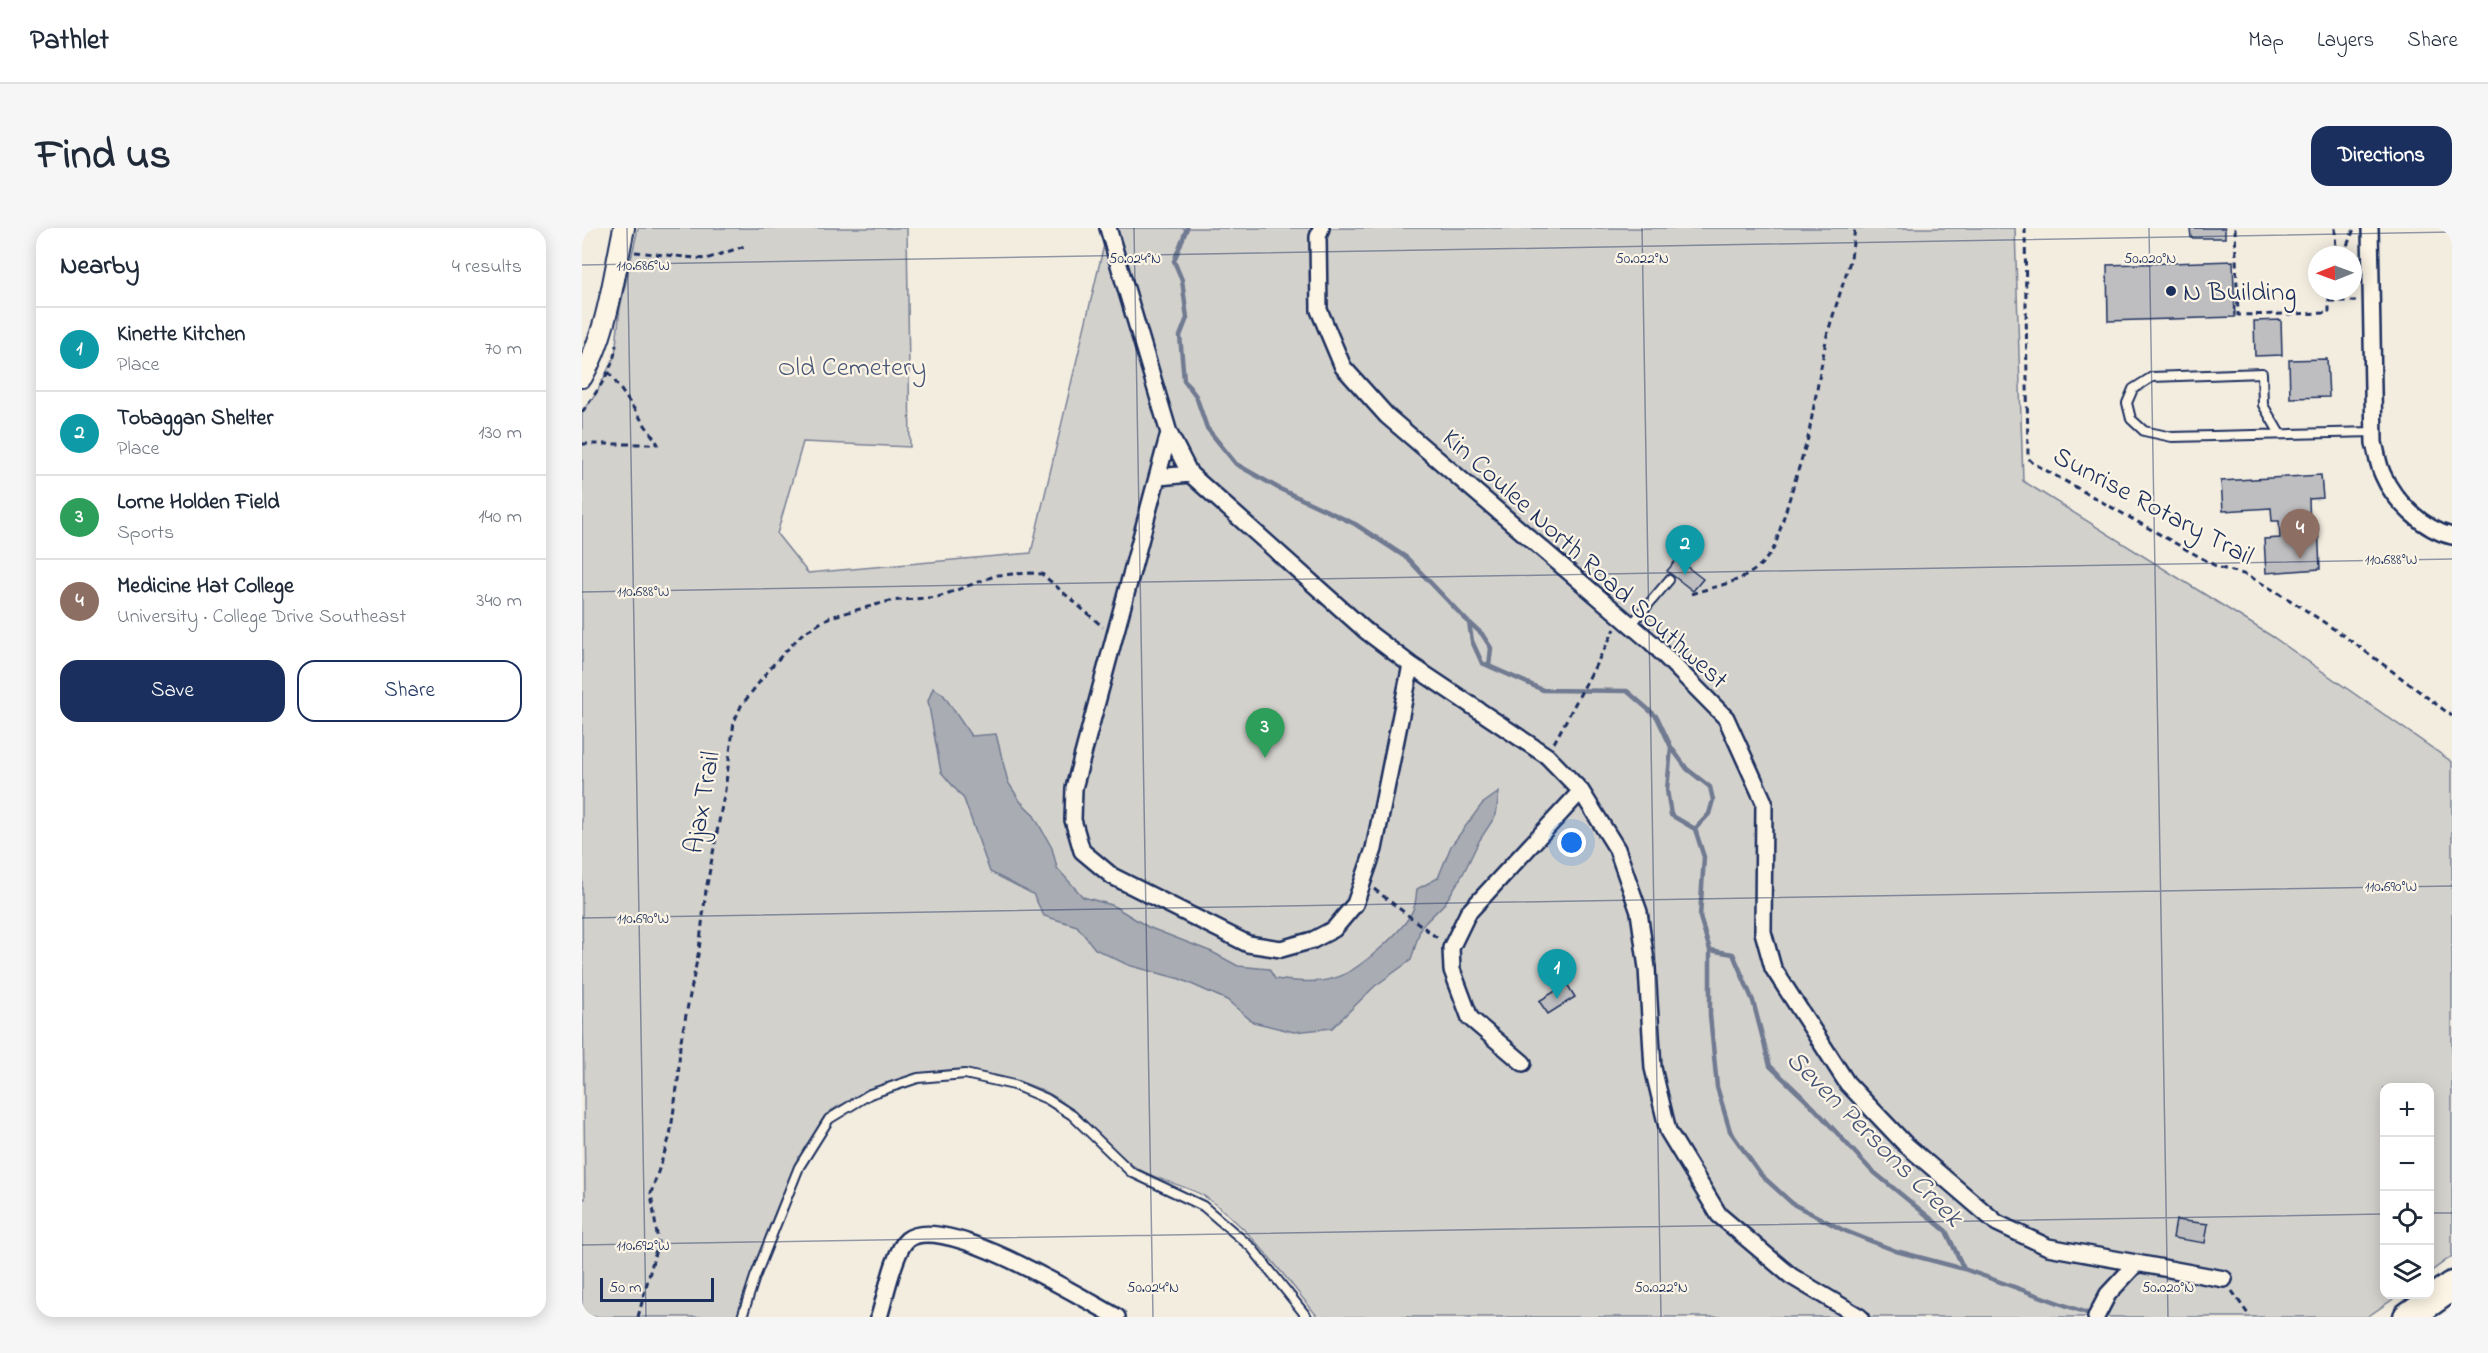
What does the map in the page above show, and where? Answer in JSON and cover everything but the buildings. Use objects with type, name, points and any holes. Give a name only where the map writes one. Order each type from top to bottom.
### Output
[{"type":"highway","points":[[2408,1317],[2452,1286]]},
{"type":"street","points":[[582,377],[592,360],[602,334],[624,228]]},
{"type":"street","points":[[1108,228],[1170,433],[1191,474],[1366,631],[1410,665],[1547,756],[1581,792],[1617,849],[1639,912],[1647,968],[1653,1068],[1668,1131],[1719,1215],[1791,1276],[1860,1317]]},
{"type":"street","name":"Kin Coulee North Road Southwest","points":[[1321,228],[1318,237],[1319,310],[1343,367],[1387,416],[1626,621],[1726,718],[1764,802],[1763,932],[1773,968],[1847,1083],[1905,1144],[1998,1223],[2048,1247],[2223,1279]]},
{"type":"street","points":[[2370,228],[2374,443],[2382,475],[2400,502],[2423,522],[2452,536]]},
{"type":"street","points":[[1170,433],[1074,788],[1073,820],[1082,851],[1112,876],[1245,943],[1281,949],[1313,939],[1334,929],[1355,904],[1374,849],[1410,665]]},
{"type":"street","points":[[1159,477],[1191,474]]},
{"type":"street","points":[[1523,1063],[1470,1018],[1452,970],[1451,948],[1468,913],[1581,792]]},
{"type":"street","points":[[879,1317],[901,1247],[913,1236],[928,1235],[946,1237],[993,1251],[1033,1270],[1117,1317]]},
{"type":"street","points":[[2096,1317],[2108,1294],[2136,1264]]},
{"type":"lane","points":[[2280,434],[2263,405],[2262,373],[2152,377],[2133,389],[2127,403],[2131,419],[2144,431],[2172,437],[2374,432]]},
{"type":"lane","points":[[1626,621],[1669,580]]},
{"type":"lane","points":[[742,1317],[755,1276],[800,1167],[829,1119],[870,1094],[918,1078],[964,1074],[1014,1085],[1047,1099],[1072,1115],[1131,1172],[1203,1206],[1252,1248],[1307,1317]]},
{"type":"path","points":[[1691,594],[1755,572],[1766,562],[1775,546],[1808,438],[1823,355],[1851,258],[1855,228]]},
{"type":"path","name":"Sunrise Rotary Trail","points":[[2025,228],[2028,458],[2033,463],[2214,565],[2251,577],[2348,639],[2452,716]]},
{"type":"path","points":[[2235,228],[2238,315],[2329,313],[2329,301],[2372,300]]},
{"type":"path","points":[[2335,228],[2336,246]]},
{"type":"path","points":[[2347,246],[2355,228]]},
{"type":"path","points":[[633,252],[706,259],[745,246]]},
{"type":"path","points":[[582,444],[658,444],[608,371]]},
{"type":"path","name":"Ajax Trail","points":[[638,1317],[658,1242],[651,1192],[670,1136],[678,1081],[680,1045],[699,950],[706,890],[725,790],[734,722],[741,706],[771,667],[802,634],[830,617],[890,601],[938,597],[1003,574],[1042,574],[1098,622]]},
{"type":"path","points":[[1547,756],[1594,669],[1626,621]]},
{"type":"path","points":[[1363,881],[1435,936]]},
{"type":"path","points":[[2223,1279],[2250,1317]]},
{"type":"path","points":[[582,1314],[591,1317]]},
{"type":"green space","name":"Old Cemetery","points":[[638,228],[907,228],[910,447],[803,442],[777,534],[808,573],[1031,553],[1108,228],[2015,228],[2023,481],[2273,637],[2452,762],[2452,1256],[2434,1269],[2434,1083],[2380,1083],[2380,1299],[2393,1299],[2367,1317],[1318,1317],[1252,1238],[1223,1210],[1199,1194],[1132,1165],[1058,1099],[1022,1082],[972,1072],[947,1072],[922,1074],[874,1088],[835,1108],[825,1116],[790,1179],[780,1202],[762,1247],[740,1317],[582,1317],[582,1199],[585,1199],[582,905],[582,412],[596,394],[615,355],[620,308]]},
{"type":"shaded area","points":[[933,688],[943,694],[971,736],[996,734],[1008,782],[1020,801],[1033,814],[1052,848],[1057,868],[1083,897],[1112,905],[1148,927],[1212,952],[1238,966],[1269,969],[1275,979],[1305,982],[1328,980],[1344,974],[1368,959],[1402,927],[1414,907],[1417,889],[1438,878],[1451,846],[1482,804],[1499,792],[1496,815],[1445,903],[1421,927],[1411,960],[1375,986],[1332,1028],[1294,1032],[1253,1022],[1227,1000],[1180,979],[1128,965],[1095,949],[1077,926],[1044,916],[1033,894],[990,872],[964,799],[941,772],[928,701]]},
{"type":"waterway","name":"Seven Persons Creek","points":[[1187,228],[1174,261],[1182,280],[1187,318],[1180,336],[1184,380],[1196,396],[1207,428],[1236,464],[1280,489],[1355,524],[1407,558],[1469,623],[1472,641],[1482,663],[1543,690],[1627,691],[1657,717],[1671,747],[1667,790],[1671,815],[1695,829],[1704,857],[1700,917],[1710,950],[1710,1015],[1717,1087],[1730,1131],[1761,1175],[1793,1204],[1843,1230],[1896,1251],[1964,1269],[2095,1316]]},
{"type":"waterway","name":"Seven Persons Creek","points":[[1470,623],[1482,634],[1491,648],[1489,666]]},
{"type":"waterway","name":"Seven Persons Creek","points":[[1671,747],[1687,769],[1710,787],[1713,800],[1709,814],[1695,829]]},
{"type":"waterway","name":"Seven Persons Creek","points":[[1710,950],[1733,954],[1753,1001],[1770,1066],[1815,1109],[1870,1169],[1946,1231],[1964,1269]]},
{"type":"place","name":"N Building","points":[[2171,291]]},
{"type":"place","name":"Medicine Hat College","points":[[2300,559]]},
{"type":"place","name":"Tobaggan Shelter","points":[[1685,575]]},
{"type":"place","name":"Lorne Holden Field","points":[[1265,758]]},
{"type":"place","name":"Kinette Kitchen","points":[[1557,999]]}]
